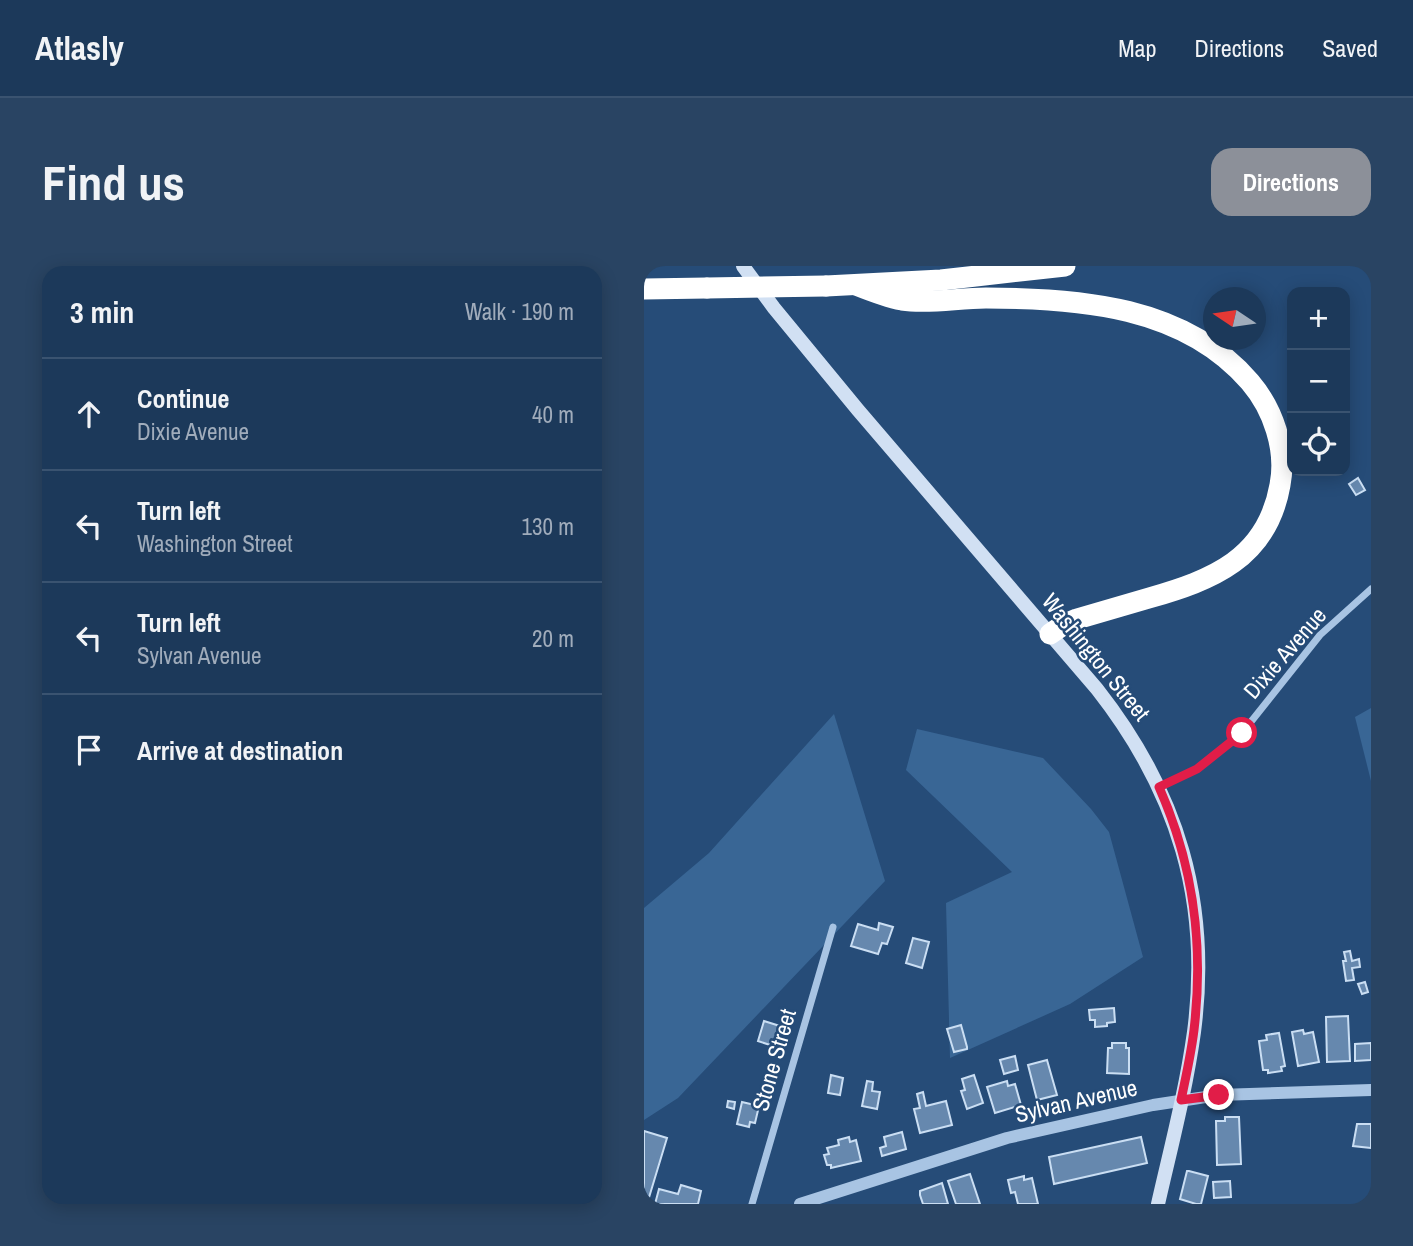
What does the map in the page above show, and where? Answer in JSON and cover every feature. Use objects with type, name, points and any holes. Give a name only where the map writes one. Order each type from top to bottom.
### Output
[{"type":"highway","points":[[644,289],[856,285],[941,280],[1065,266]]},
{"type":"highway","points":[[856,285],[888,297],[908,300],[1051,300],[1102,306],[1151,317],[1194,336],[1219,352],[1244,375],[1266,405],[1278,436],[1281,482],[1269,517],[1248,550],[1231,565],[1205,580],[1077,619],[1050,634]]},
{"type":"main road","name":"Washington Street","points":[[743,266],[774,308],[1097,689],[1126,728],[1159,787],[1184,856],[1192,890],[1198,972],[1191,1051],[1158,1204]]},
{"type":"street","name":"Dixie Avenue","points":[[1159,787],[1197,769],[1242,733],[1320,635],[1371,589]]},
{"type":"street","name":"Stone Street","points":[[752,1204],[833,927]]},
{"type":"street","name":"Sylvan Avenue","points":[[800,1204],[1021,1134],[1181,1100],[1219,1095],[1371,1090]]},
{"type":"shaded area","points":[[1371,708],[1371,781],[1355,717]]},
{"type":"shaded area","points":[[834,714],[885,881],[678,1098],[644,1120],[644,908],[709,853]]},
{"type":"shaded area","points":[[917,729],[1043,758],[1109,832],[1143,957],[1070,1004],[950,1058],[946,903],[1012,872],[906,770]]},
{"type":"building","points":[[1358,478],[1365,490],[1356,495],[1349,484]]},
{"type":"building","points":[[879,923],[893,927],[887,944],[882,943],[878,954],[851,946],[858,924],[878,930]]},
{"type":"building","points":[[913,938],[929,942],[922,968],[906,963]]},
{"type":"building","points":[[1350,951],[1352,961],[1359,959],[1360,967],[1352,968],[1354,980],[1346,981],[1344,952]]},
{"type":"building","points":[[1365,982],[1368,992],[1362,994],[1358,984]]},
{"type":"building","points":[[1114,1008],[1115,1022],[1095,1027],[1095,1020],[1090,1020],[1089,1010]]},
{"type":"building","points":[[1348,1016],[1350,1061],[1327,1062],[1326,1017]]},
{"type":"building","points":[[764,1021],[783,1027],[778,1043],[771,1041],[770,1045],[758,1041]]},
{"type":"building","points":[[961,1025],[967,1049],[954,1052],[947,1029]]},
{"type":"building","points":[[1303,1030],[1304,1034],[1313,1032],[1319,1062],[1298,1066],[1292,1032]]},
{"type":"building","points":[[1279,1033],[1285,1066],[1281,1067],[1282,1071],[1268,1073],[1268,1070],[1263,1070],[1259,1041],[1267,1040],[1266,1035]]},
{"type":"building","points":[[1112,1043],[1126,1043],[1126,1048],[1129,1048],[1129,1074],[1107,1073],[1108,1048],[1112,1048]]},
{"type":"building","points":[[1371,1043],[1371,1060],[1355,1061],[1355,1044]]},
{"type":"building","points":[[1015,1056],[1018,1070],[1004,1074],[1000,1060]]},
{"type":"building","points":[[1047,1060],[1057,1095],[1037,1100],[1028,1065]]},
{"type":"building","points":[[831,1075],[843,1078],[840,1095],[828,1093]]},
{"type":"building","points":[[974,1075],[983,1103],[967,1109],[961,1091],[965,1090],[962,1079]]},
{"type":"building","points":[[867,1081],[873,1082],[872,1091],[880,1092],[877,1109],[862,1106]]},
{"type":"building","points":[[1007,1081],[1008,1086],[1015,1084],[1021,1105],[995,1113],[987,1087]]},
{"type":"building","points":[[923,1092],[926,1106],[946,1101],[952,1125],[920,1133],[914,1109],[920,1108],[917,1094]]},
{"type":"building","points":[[728,1101],[735,1102],[734,1109],[727,1107]]},
{"type":"building","points":[[742,1102],[759,1106],[755,1123],[750,1122],[749,1127],[737,1124]]},
{"type":"building","points":[[1225,1117],[1239,1117],[1241,1164],[1217,1165],[1216,1121],[1225,1121]]},
{"type":"building","points":[[1357,1124],[1371,1124],[1371,1148],[1353,1146]]},
{"type":"building","points":[[644,1131],[667,1138],[647,1204],[644,1204]]},
{"type":"building","points":[[902,1132],[906,1149],[882,1156],[880,1148],[886,1146],[884,1137]]},
{"type":"building","points":[[849,1137],[850,1142],[856,1140],[861,1161],[831,1168],[824,1155],[829,1154],[827,1148],[839,1145],[838,1140]]},
{"type":"building","points":[[1141,1137],[1147,1163],[1054,1184],[1049,1157]]},
{"type":"building","points":[[1187,1171],[1208,1176],[1201,1204],[1180,1199]]},
{"type":"building","points":[[970,1174],[980,1204],[956,1204],[948,1181]]},
{"type":"building","points":[[1024,1176],[1024,1180],[1032,1178],[1038,1204],[1018,1204],[1015,1192],[1011,1193],[1008,1180]]},
{"type":"building","points":[[1230,1181],[1231,1197],[1214,1198],[1213,1182]]},
{"type":"building","points":[[942,1183],[948,1204],[923,1204],[920,1191]]},
{"type":"building","points":[[681,1185],[701,1191],[698,1204],[655,1204],[659,1189],[678,1194]]},
{"type":"route","points":[[1219,1095],[1181,1100],[1196,1012],[1197,932],[1192,890],[1184,856],[1159,787],[1197,769],[1242,733]]}]
